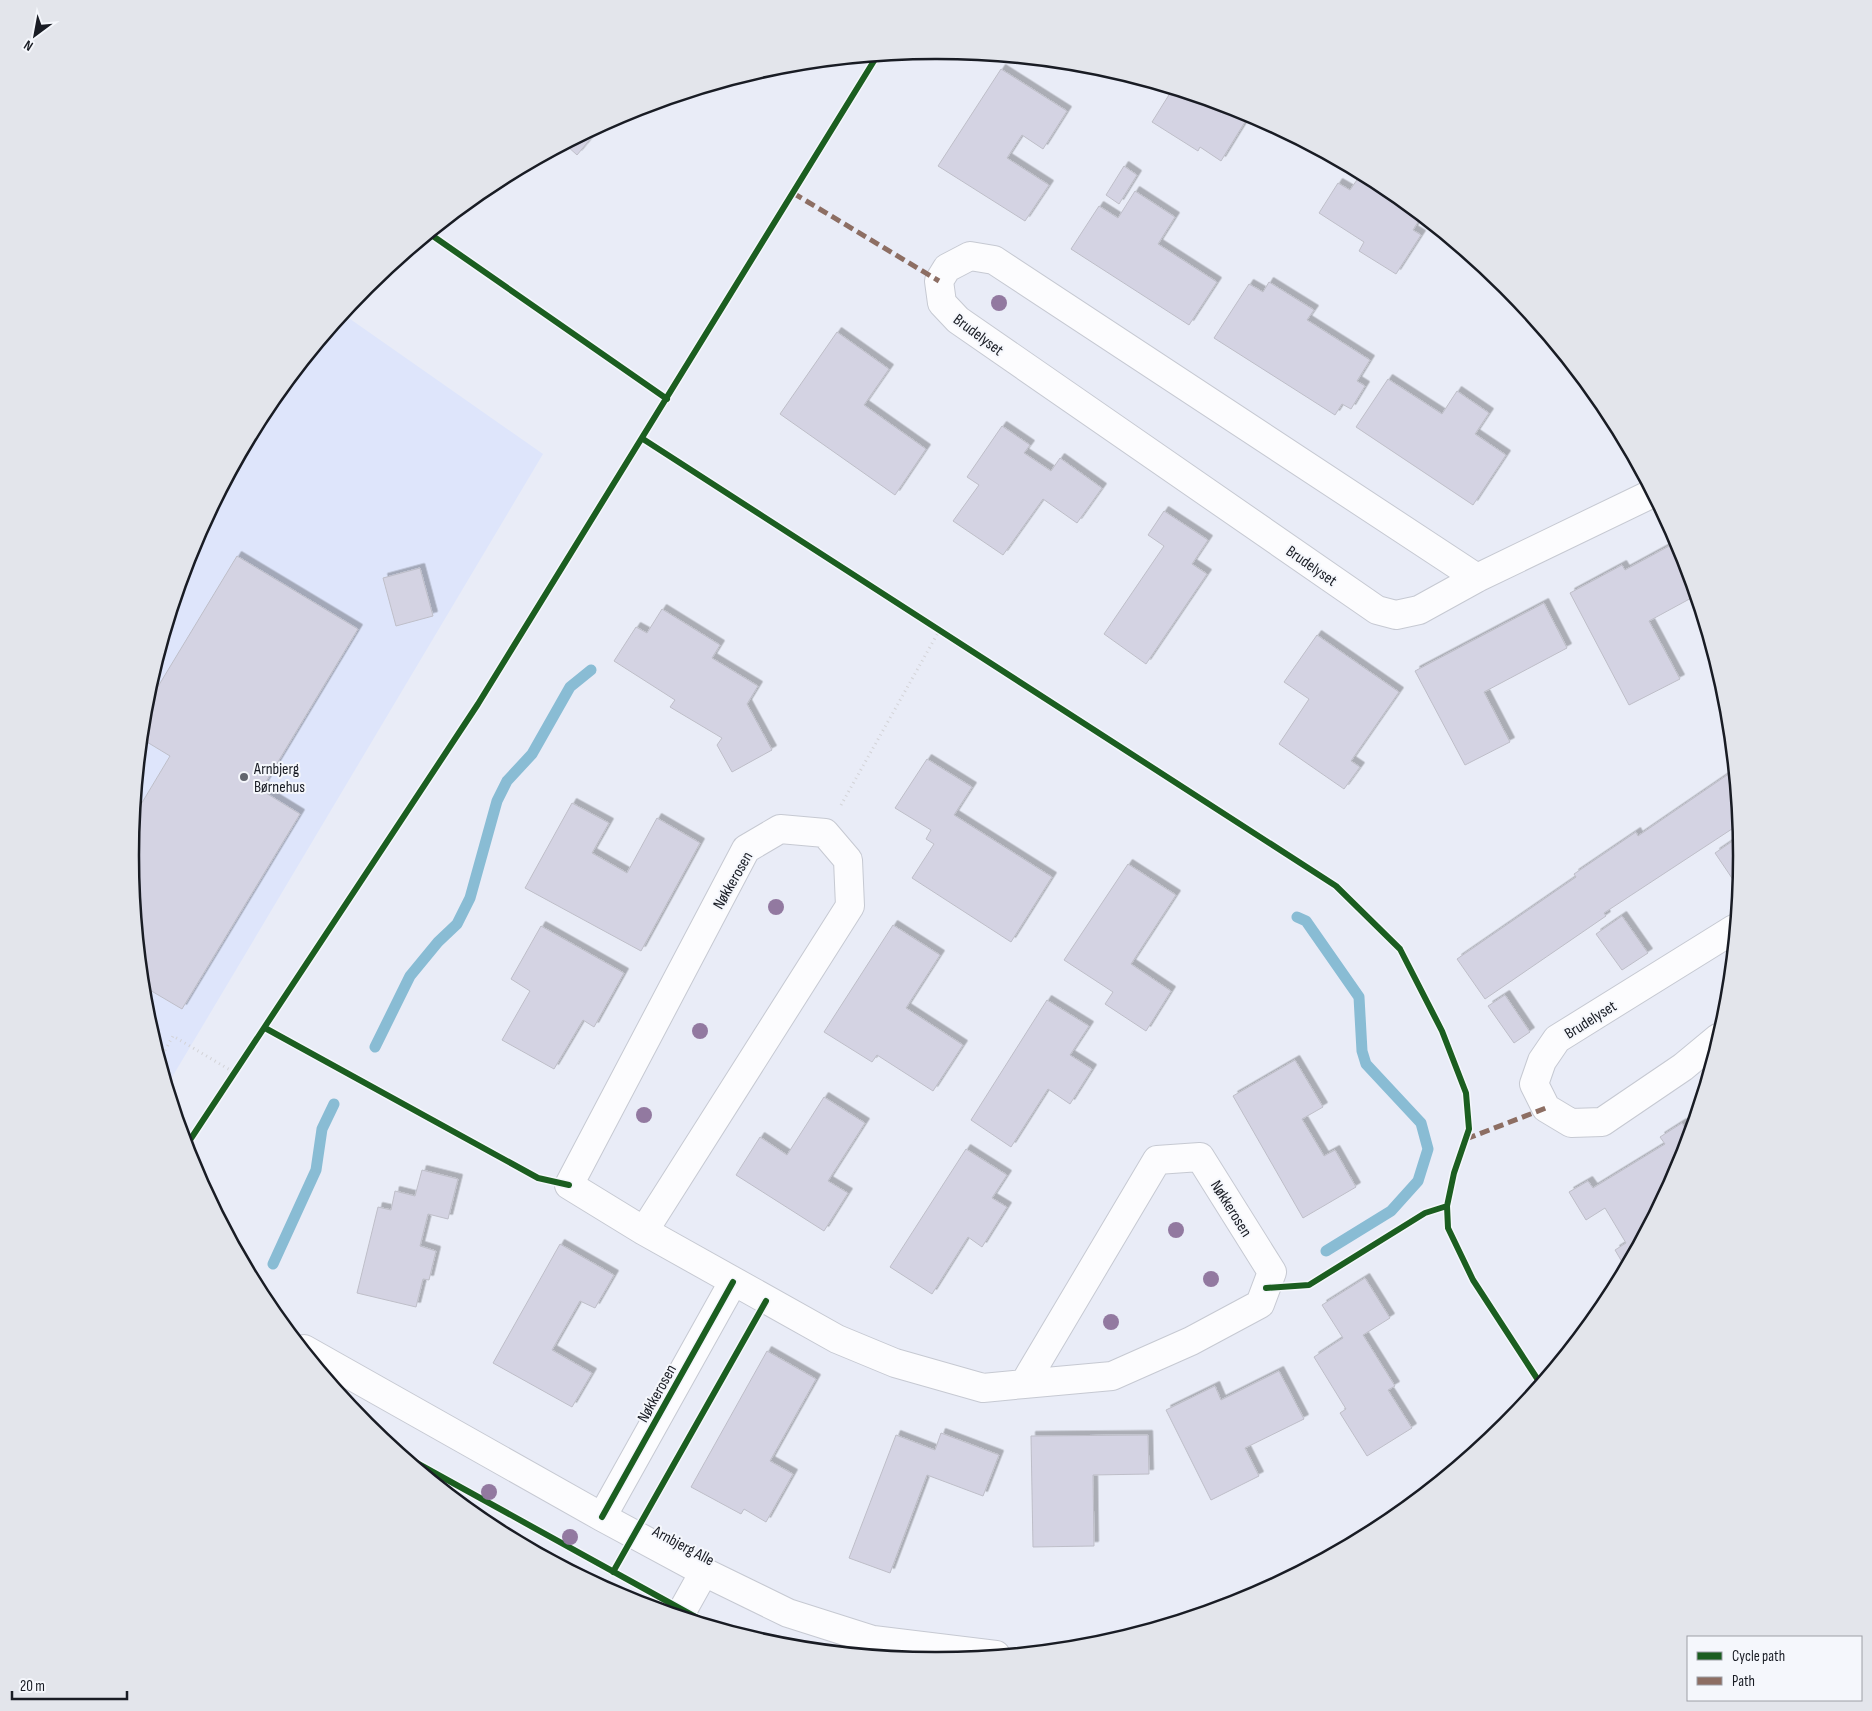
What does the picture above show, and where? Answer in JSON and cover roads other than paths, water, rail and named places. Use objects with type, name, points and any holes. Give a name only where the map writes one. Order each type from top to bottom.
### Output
[{"type":"street","name":"Brudelyset","points":[[1477,578],[994,260],[970,256],[947,268],[939,281],[942,303],[958,320],[1377,610],[1396,616],[1419,610],[1477,578],[1647,496]]},
{"type":"street","name":"Nøkkerosen","points":[[644,1231],[850,906],[848,860],[825,833],[780,829],[746,849],[569,1185],[644,1231],[837,1339],[895,1363],[983,1388],[1112,1376],[1191,1341],[1260,1304],[1272,1272],[1200,1157],[1157,1160],[1024,1384]]},
{"type":"street","name":"Brudelyset","points":[[1710,1045],[1683,1067],[1602,1122],[1571,1123],[1546,1108],[1534,1084],[1542,1062],[1557,1039],[1729,932]]},
{"type":"street","name":"Nøkkerosen","points":[[602,1517],[733,1282]]},
{"type":"street","name":"Arnbjerg Alle","points":[[316,1356],[602,1517],[704,1572],[788,1613],[873,1640],[967,1651]]},
{"type":"street","points":[[683,1611],[704,1572]]},
{"type":"waterway","points":[[375,1047],[410,976],[438,942],[457,924],[470,898],[497,801],[507,781],[532,754],[570,687],[591,670]]},
{"type":"waterway","points":[[1297,917],[1306,921],[1359,997],[1362,1051],[1366,1064],[1421,1123],[1428,1149],[1418,1181],[1391,1211],[1326,1251]]},
{"type":"waterway","points":[[273,1264],[316,1170],[322,1129],[334,1104]]},
{"type":"place","name":"Arnbjerg Børnehus","points":[[244,777]]}]
